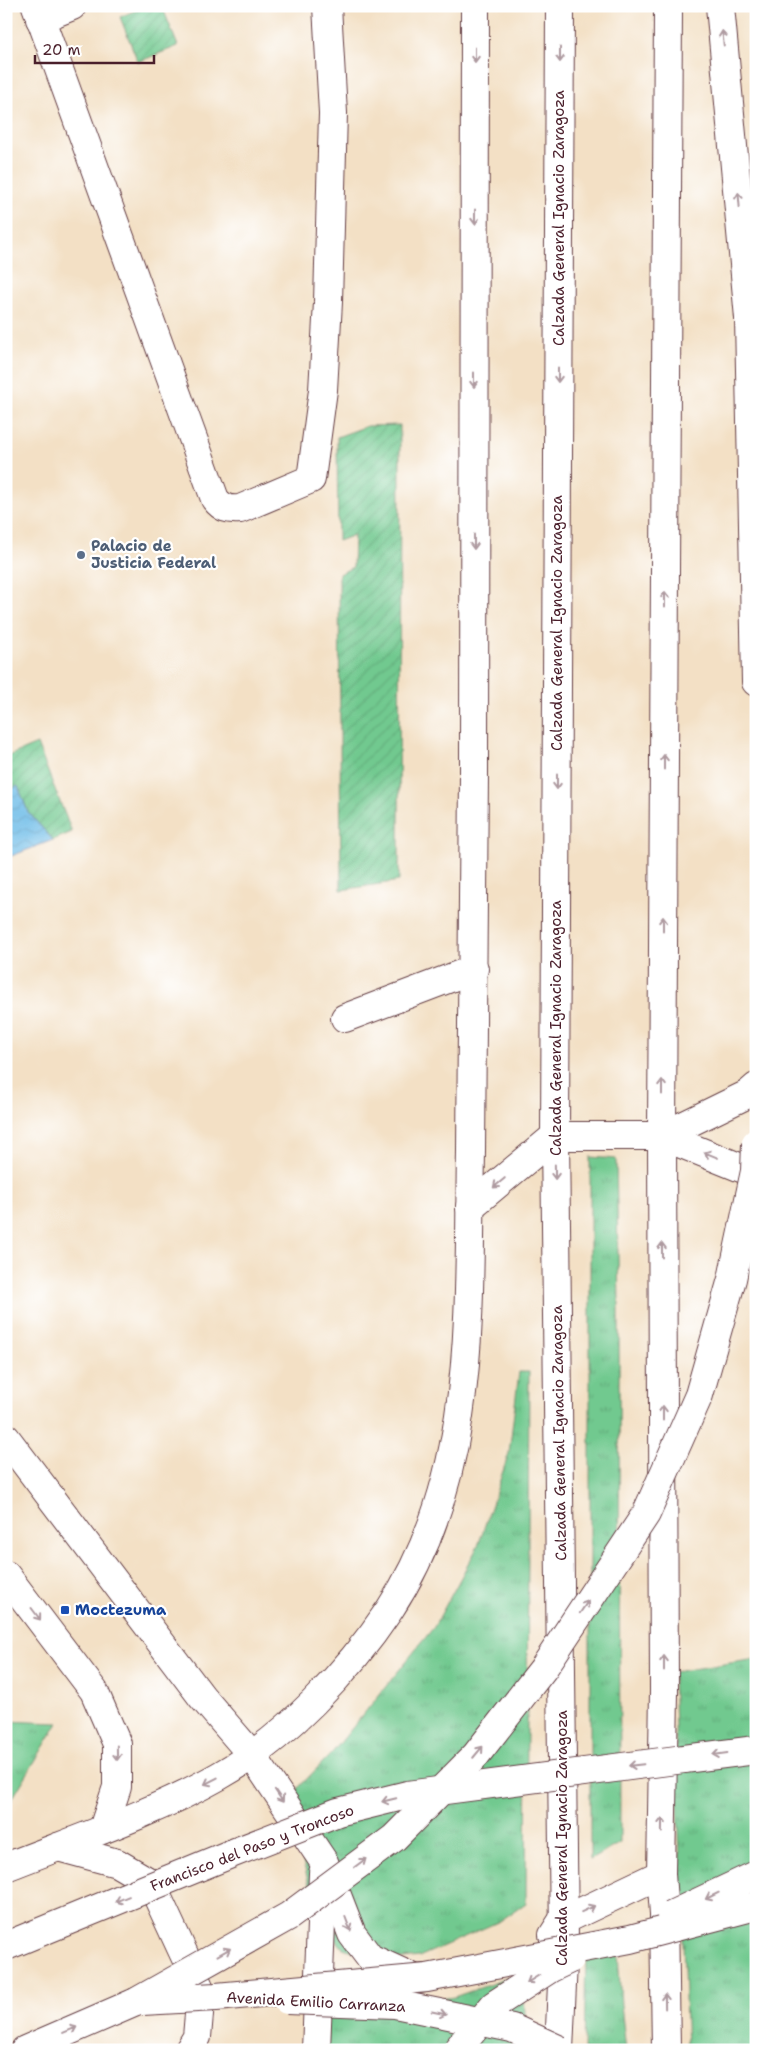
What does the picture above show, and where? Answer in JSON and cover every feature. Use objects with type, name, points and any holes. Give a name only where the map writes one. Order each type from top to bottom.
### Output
[{"type":"main road","points":[[72,6],[38,12],[215,499],[225,509],[232,510],[240,509],[311,479],[323,390],[328,293],[333,113],[327,6]]},
{"type":"main road","points":[[6,1867],[103,1830],[188,1792],[222,1775],[287,1728],[339,1675],[392,1607],[433,1521],[450,1463],[462,1396],[469,1332],[474,969],[475,6]]},
{"type":"main road","name":"Calzada General Ignacio Zaragoza","points":[[560,6],[555,1136],[562,1709],[560,2050]]},
{"type":"main road","points":[[666,2050],[664,1914],[661,1874],[664,1691],[662,1136],[668,6]]},
{"type":"main road","points":[[720,6],[749,318],[756,682]]},
{"type":"main road","points":[[749,318],[756,283]]},
{"type":"main road","points":[[345,1018],[474,969]]},
{"type":"main road","points":[[662,1136],[748,1094],[756,1087]]},
{"type":"main road","points":[[470,1207],[555,1136],[662,1136],[756,1174]]},
{"type":"main road","points":[[25,2050],[136,2002],[289,1916],[394,1838],[476,1755],[542,1669],[646,1514],[699,1395],[732,1279],[755,1171],[756,1142]]},
{"type":"main road","points":[[6,1438],[202,1697],[252,1755],[324,1862],[352,1934],[370,1958],[416,1979],[448,1977],[495,1966],[547,1944],[562,1921],[661,1874]]},
{"type":"main road","points":[[6,1575],[94,1691],[117,1744],[117,1787],[103,1830]]},
{"type":"main road","name":"Francisco del Paso y Troncoso","points":[[6,1946],[338,1812],[407,1795],[756,1750]]},
{"type":"main road","points":[[58,1846],[117,1863],[151,1883],[201,1991],[197,2037],[188,2050]]},
{"type":"main road","points":[[316,2050],[324,1862]]},
{"type":"main road","points":[[457,2050],[494,2005],[551,1968],[756,1875]]},
{"type":"main road","points":[[136,2002],[216,1997],[427,1978],[630,1939],[756,1906]]},
{"type":"main road","name":"Avenida Emilio Carranza","points":[[216,1997],[395,2004],[512,2028],[560,2050]]},
{"type":"green space","points":[[146,6],[162,6],[178,46],[138,62],[120,17]]},
{"type":"green space","points":[[400,425],[399,881],[341,890],[339,574],[353,567],[354,535],[338,541],[337,437],[367,426]]},
{"type":"green space","points":[[37,744],[72,832],[53,840],[28,812],[18,787],[6,791],[6,757]]},
{"type":"green space","points":[[590,1157],[616,1159],[619,1302],[620,1843],[590,1860]]},
{"type":"green space","points":[[519,1372],[529,1372],[526,1903],[500,1921],[419,1957],[388,1961],[343,1948],[318,1920],[303,1861],[297,1789],[332,1753],[434,1627],[478,1546],[509,1453]]},
{"type":"green space","points":[[756,1659],[756,2050],[687,2050],[673,1672]]},
{"type":"green space","points":[[6,1721],[58,1723],[6,1809]]},
{"type":"green space","points":[[617,1934],[621,2005],[626,2050],[584,2050],[586,1955]]},
{"type":"green space","points":[[514,1976],[524,1995],[527,2050],[328,2050],[324,1982],[370,2009],[454,1997]]},
{"type":"water","points":[[18,786],[28,812],[53,840],[6,858],[6,791]]},
{"type":"place","name":"Palacio de Justicia Federal","points":[[81,555]]},
{"type":"place","name":"Moctezuma","points":[[65,1610]]}]
